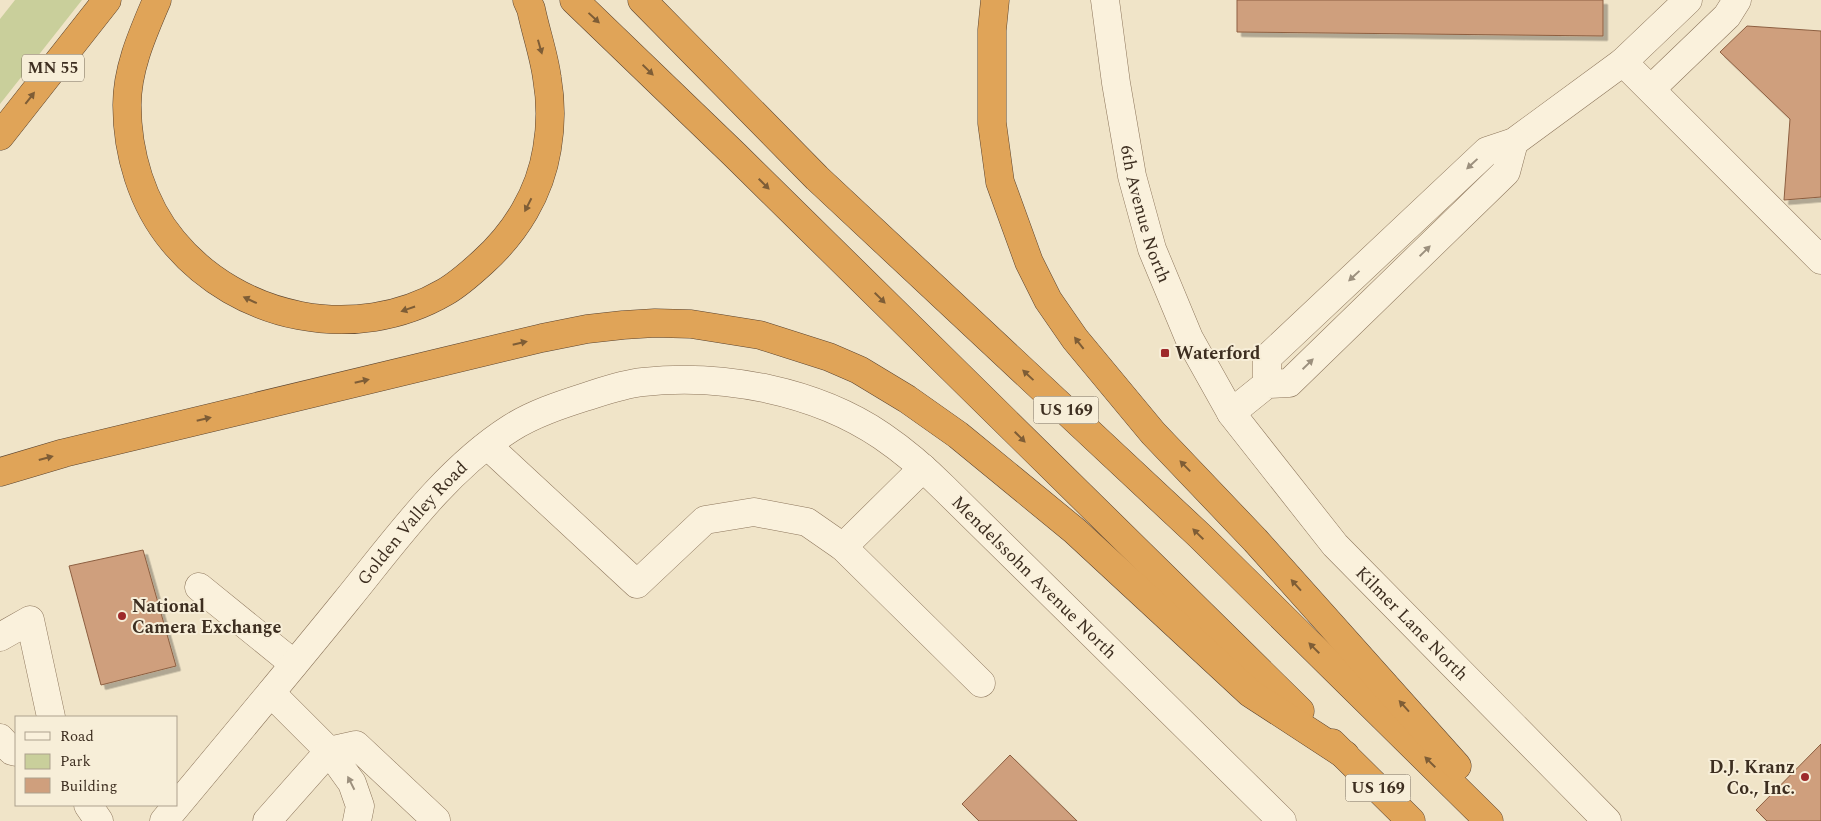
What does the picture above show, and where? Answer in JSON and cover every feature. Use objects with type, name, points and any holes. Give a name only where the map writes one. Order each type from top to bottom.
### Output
[{"type":"highway","name":"MN 55","points":[[0,136],[107,0]]},
{"type":"highway","points":[[157,0],[136,51],[129,81],[127,103],[128,126],[136,171],[158,218],[173,241],[190,259],[229,290],[273,310],[297,316],[344,320],[394,313],[423,304],[446,292],[489,257],[523,215],[534,193],[542,170],[547,150],[550,113],[547,78],[527,0]]},
{"type":"highway","name":"US 169","points":[[574,0],[742,162],[1411,821]]},
{"type":"highway","name":"US 169","points":[[642,0],[817,178],[1200,536],[1490,821]]},
{"type":"highway","points":[[995,0],[992,30],[992,123],[1000,182],[1029,262],[1048,300],[1075,339],[1153,433],[1306,596],[1506,821]]},
{"type":"highway","points":[[0,472],[48,457],[186,423],[587,329],[647,324],[690,324],[760,335],[828,357],[859,370],[907,399],[951,430],[1075,530],[1250,693],[1345,755]]},
{"type":"street","name":"6th Avenue North","points":[[1105,0],[1116,84],[1132,176],[1152,249],[1189,338],[1231,413]]},
{"type":"street","points":[[1231,413],[1267,384],[1267,358],[1487,150],[1514,142],[1623,62],[1688,0]]},
{"type":"street","points":[[1651,89],[1727,16],[1737,0]]},
{"type":"street","points":[[1623,62],[1821,260]]},
{"type":"street","name":"Golden Valley Road","points":[[178,804],[412,519],[447,482],[512,428],[540,413],[606,390],[641,382],[680,380],[752,385]]},
{"type":"street","name":"Mendelssohn Avenue North","points":[[752,385],[812,402],[854,420],[882,436],[923,468],[1282,821]]},
{"type":"street","name":"Kilmer Lane North","points":[[1231,413],[1335,545],[1607,821]]},
{"type":"street","points":[[488,446],[636,584],[705,520],[754,512],[806,522],[843,548],[981,683]]},
{"type":"street","points":[[843,548],[923,468]]},
{"type":"street","points":[[199,587],[294,664]]},
{"type":"street","points":[[0,637],[30,620],[51,716]]},
{"type":"street","points":[[271,693],[330,751],[352,783],[360,806],[357,821]]},
{"type":"street","points":[[0,738],[15,752]]},
{"type":"street","points":[[268,821],[330,751],[356,745],[436,820]]},
{"type":"street","points":[[89,806],[99,821]]},
{"type":"street","name":"Golden Valley Road","points":[[164,821],[177,806]]},
{"type":"green space","points":[[15,0],[82,0],[0,104],[0,19]]},
{"type":"building","points":[[1237,0],[1603,0],[1603,36],[1237,32]]},
{"type":"building","points":[[1747,26],[1821,31],[1821,197],[1784,200],[1790,119],[1720,52]]},
{"type":"building","name":"National Camera Exchange","points":[[143,550],[176,666],[101,685],[69,566]]},
{"type":"building","name":"D.J. Kranz Co., Inc.","points":[[1821,744],[1821,821],[1767,821],[1756,810]]},
{"type":"building","points":[[1010,755],[1077,821],[979,821],[962,804]]},
{"type":"place","name":"Waterford","points":[[1165,353]]},
{"type":"place","name":"National Camera Exchange","points":[[122,616]]},
{"type":"place","name":"D.J. Kranz Co., Inc.","points":[[1805,777]]}]
